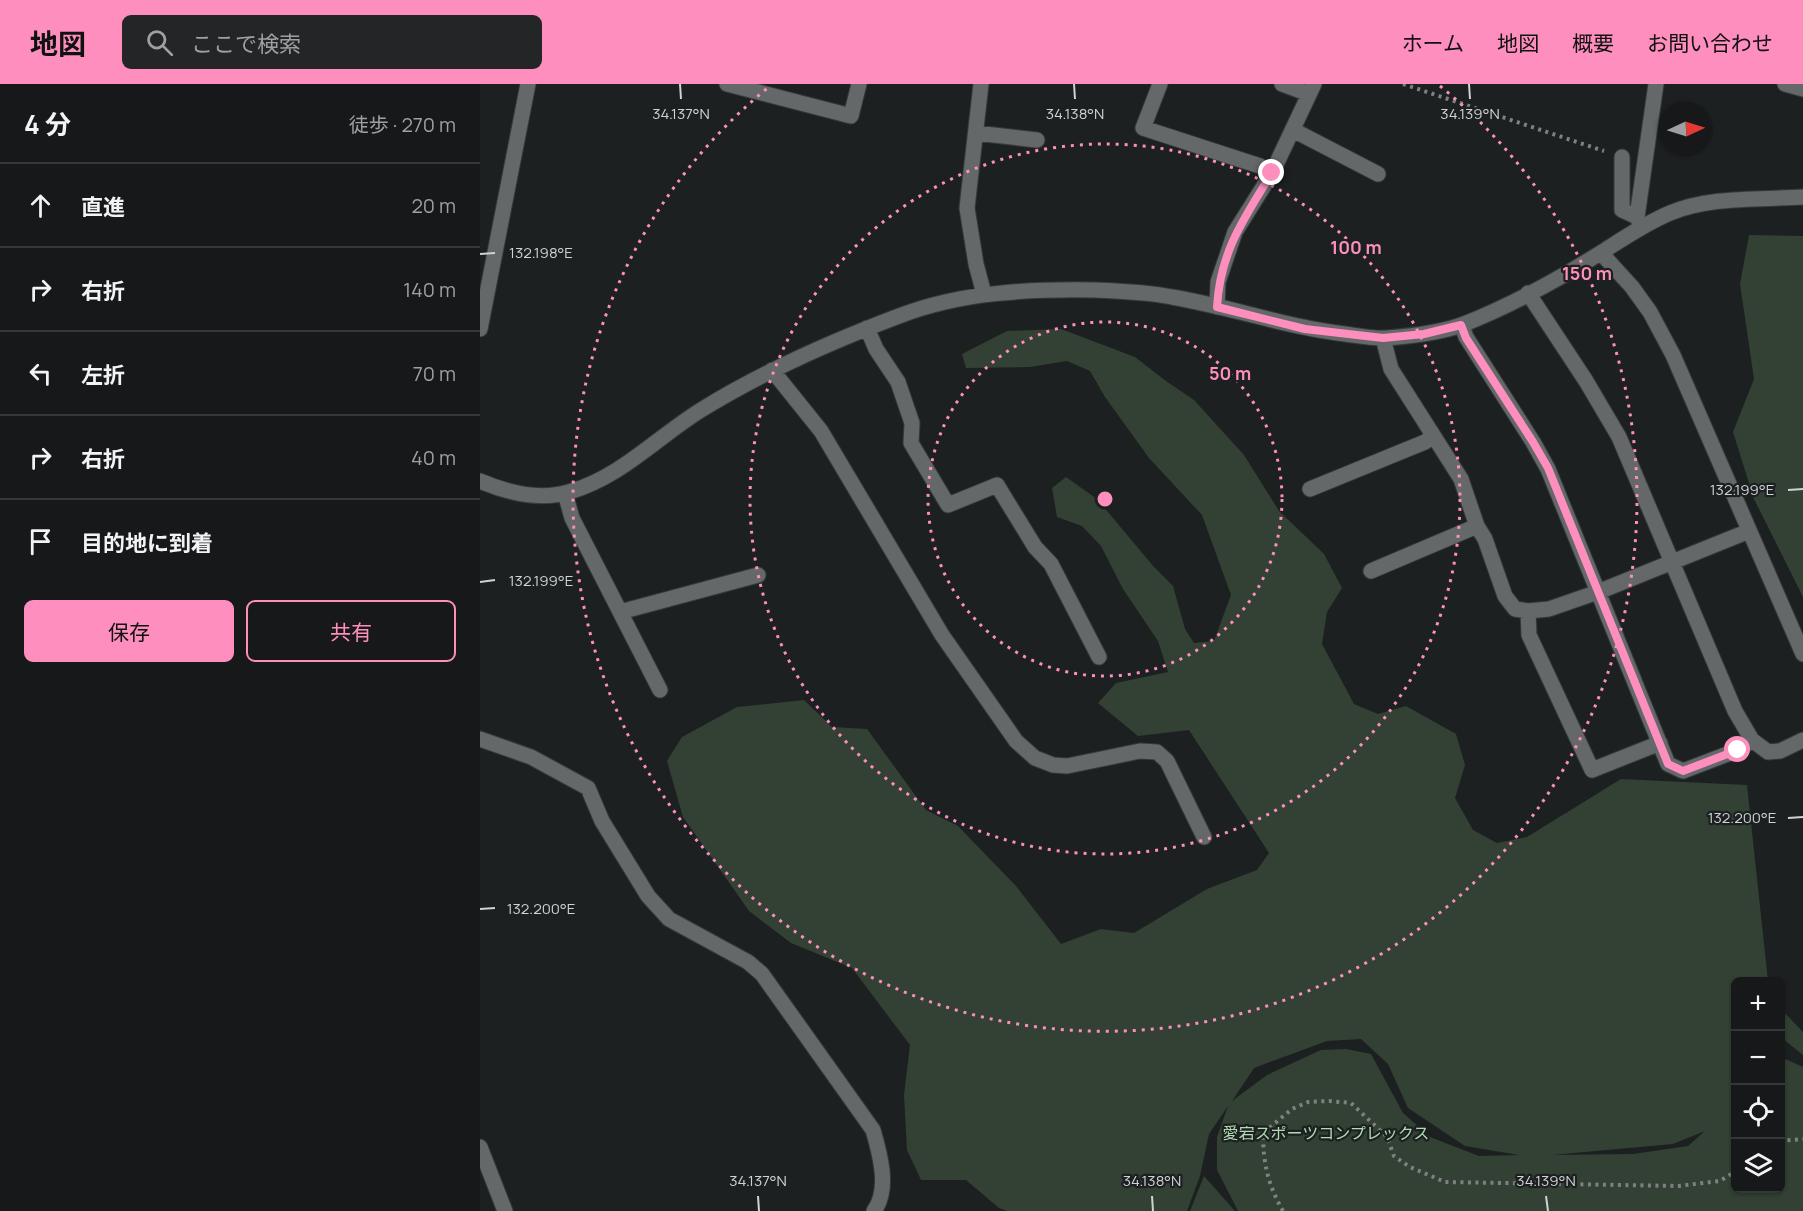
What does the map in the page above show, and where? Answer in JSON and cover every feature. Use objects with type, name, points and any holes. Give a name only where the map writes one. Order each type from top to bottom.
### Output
[{"type":"street","points":[[480,328],[528,84]]},
{"type":"street","points":[[727,84],[851,116],[859,84]]},
{"type":"street","points":[[981,84],[967,208],[976,264],[984,294]]},
{"type":"street","points":[[1160,84],[1143,128],[1260,166],[1272,173]]},
{"type":"street","points":[[1217,307],[1218,282],[1235,232],[1272,173],[1311,89],[1282,84]]},
{"type":"street","points":[[1639,222],[1656,84]]},
{"type":"street","points":[[1785,84],[1803,89]]},
{"type":"street","points":[[1293,130],[1378,174]]},
{"type":"street","points":[[976,133],[1037,140]]},
{"type":"street","points":[[1622,157],[1622,210],[1639,222]]},
{"type":"street","points":[[480,481],[506,492],[537,496],[565,493],[599,482],[631,462],[701,410],[772,370],[813,350],[913,310],[984,294],[1054,289],[1170,296],[1305,329],[1383,338],[1424,334],[1461,325],[1528,293],[1601,253],[1639,222],[1704,204],[1746,199],[1803,197]]},
{"type":"street","points":[[1601,253],[1632,287],[1650,312],[1673,355],[1803,654]]},
{"type":"street","points":[[1528,293],[1586,381],[1619,437],[1735,711],[1752,740],[1768,752],[1780,751],[1803,740]]},
{"type":"street","points":[[1461,325],[1466,338],[1548,468],[1668,764],[1683,771],[1738,750],[1752,740]]},
{"type":"street","points":[[867,328],[876,349],[898,382],[912,423],[910,443],[948,506],[997,485],[1035,547],[1051,564],[1099,657]]},
{"type":"street","points":[[1383,338],[1391,369],[1461,479],[1505,596],[1515,609],[1528,611],[1549,609],[1598,592],[1749,531]]},
{"type":"street","points":[[772,370],[821,431],[942,634],[1016,741],[1035,758],[1053,765],[1067,766],[1140,751],[1156,752],[1167,761],[1204,837]]},
{"type":"street","points":[[1310,489],[1425,442],[1433,435]]},
{"type":"street","points":[[565,493],[572,518],[660,690]]},
{"type":"street","points":[[1371,571],[1477,526]]},
{"type":"street","points":[[620,612],[758,575]]},
{"type":"street","points":[[1528,611],[1528,635],[1592,770],[1659,743]]},
{"type":"street","points":[[480,740],[531,757],[580,782],[588,789],[602,821],[648,896],[669,919],[748,962],[762,974],[873,1130],[879,1150],[883,1192],[874,1211]]},
{"type":"street","points":[[480,1147],[505,1211]]},
{"type":"path","points":[[1403,84],[1622,157]]},
{"type":"path","points":[[1283,1211],[1274,1195],[1263,1158],[1263,1133],[1292,1109],[1308,1102],[1351,1103],[1387,1137],[1394,1156],[1410,1167],[1444,1182],[1678,1186],[1720,1180],[1731,1174]]},
{"type":"path","points":[[1785,1141],[1803,1139]]},
{"type":"green space","points":[[1749,235],[1803,236],[1803,597],[1754,499],[1733,432],[1754,379],[1740,284]]},
{"type":"green space","name":"愛宕スポーツコンプレックス","points":[[1061,329],[1135,357],[1194,400],[1244,455],[1279,511],[1324,554],[1342,588],[1327,612],[1322,644],[1354,704],[1378,714],[1406,706],[1456,734],[1465,765],[1455,798],[1473,830],[1497,843],[1527,837],[1621,779],[1747,785],[1768,977],[1731,977],[1731,1193],[1785,1193],[1785,1059],[1803,1067],[1803,1211],[1238,1211],[1217,1170],[1217,1137],[1228,1106],[1209,1134],[1200,1176],[1187,1211],[1007,1211],[999,1208],[966,1180],[921,1180],[907,1150],[904,1095],[910,1045],[852,968],[791,943],[749,911],[683,817],[667,761],[682,737],[737,707],[804,700],[832,727],[867,729],[926,810],[958,826],[1016,886],[1061,944],[1101,929],[1134,933],[1207,889],[1257,870],[1269,853],[1189,730],[1138,736],[1098,703],[1116,683],[1168,672],[1158,641],[1123,589],[1101,546],[1082,526],[1057,517],[1052,488],[1066,477],[1097,499],[1154,567],[1173,586],[1185,629],[1194,643],[1214,641],[1231,595],[1202,515],[1149,458],[1105,397],[1090,371],[1067,361],[1030,367],[966,368],[962,354],[1007,331]],"holes":[[[1361,1039],[1388,1064],[1408,1108],[1465,1146],[1519,1155],[1479,1156],[1430,1137],[1403,1113],[1371,1054],[1346,1049],[1321,1050],[1267,1075],[1232,1101],[1254,1068],[1327,1041]],[[1705,1131],[1688,1146],[1633,1154],[1552,1155],[1673,1144]]]},
{"type":"green space","points":[[1785,1013],[1803,1032],[1803,1055],[1785,1041]]},
{"type":"green space","points":[[1204,1176],[1235,1211],[1190,1211]]},
{"type":"route","points":[[1272,173],[1235,232],[1218,282],[1217,307],[1305,329],[1383,338],[1424,334],[1461,325],[1466,338],[1548,468],[1668,764],[1683,771],[1738,750]]}]
